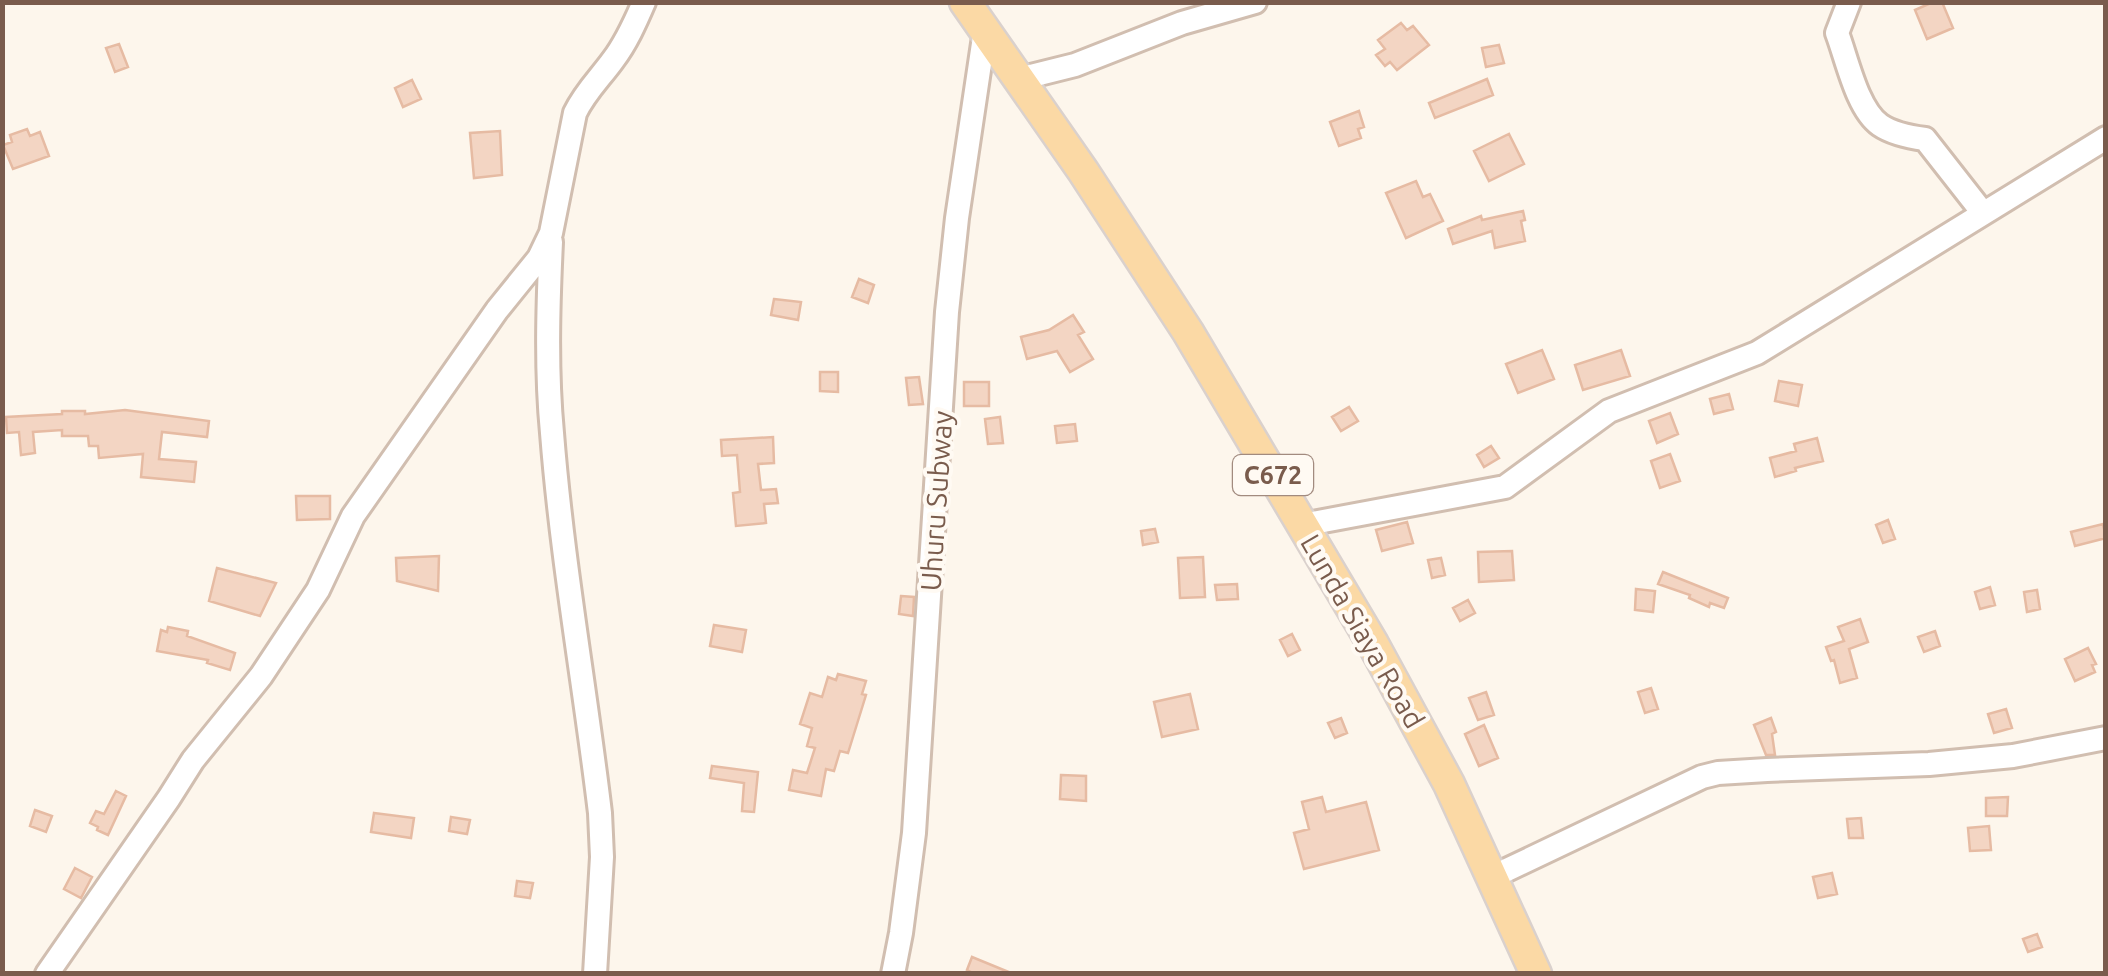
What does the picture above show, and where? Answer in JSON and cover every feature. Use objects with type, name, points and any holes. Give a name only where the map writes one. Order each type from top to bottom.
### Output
[{"type":"main road","name":"Lunda Siaya Road","points":[[965,2],[1117,220],[1188,332],[1394,680],[1448,784],[1536,974]]},
{"type":"street","points":[[596,974],[600,813],[551,431],[551,234],[575,113],[584,94],[616,56],[644,2]]},
{"type":"street","points":[[1019,79],[1075,65],[1182,23],[1255,2]]},
{"type":"street","points":[[1849,2],[1838,33],[1864,109],[1880,125],[1902,135],[1925,139],[1983,213]]},
{"type":"street","name":"Uhuru Subway","points":[[894,974],[914,833],[948,312],[967,144],[986,30]]},
{"type":"street","points":[[1302,525],[1505,487],[1609,411],[1757,353],[2106,138]]},
{"type":"street","points":[[46,974],[193,760],[262,676],[318,590],[353,516],[497,310],[538,258],[551,234]]},
{"type":"street","points":[[1492,876],[1718,773],[1930,764],[2013,756],[2106,738]]},
{"type":"building","points":[[1942,2],[1953,28],[1927,39],[1915,10]]},
{"type":"building","points":[[1401,23],[1407,30],[1413,26],[1429,45],[1397,70],[1390,62],[1385,66],[1376,55],[1385,49],[1378,40]]},
{"type":"building","points":[[119,44],[128,67],[115,72],[106,48]]},
{"type":"building","points":[[1499,45],[1504,63],[1486,67],[1482,48]]},
{"type":"building","points":[[1487,79],[1493,95],[1435,118],[1429,103]]},
{"type":"building","points":[[412,80],[421,99],[403,107],[395,88]]},
{"type":"building","points":[[1359,111],[1364,127],[1358,129],[1361,138],[1339,146],[1330,122]]},
{"type":"building","points":[[27,129],[30,136],[40,132],[49,156],[13,169],[3,145],[12,142],[10,135]]},
{"type":"building","points":[[500,131],[502,175],[474,178],[470,133]]},
{"type":"building","points":[[1509,134],[1524,164],[1489,181],[1474,151]]},
{"type":"building","points":[[1416,181],[1423,197],[1430,194],[1443,221],[1406,238],[1386,193]]},
{"type":"building","points":[[1523,211],[1525,241],[1495,248],[1492,231],[1453,244],[1448,229],[1481,216],[1482,220]]},
{"type":"building","points":[[859,279],[874,285],[868,303],[852,297]]},
{"type":"building","points":[[774,299],[801,302],[798,320],[771,315]]},
{"type":"building","points":[[1073,315],[1084,332],[1078,335],[1093,359],[1070,372],[1057,351],[1027,359],[1021,337],[1049,330]]},
{"type":"building","points":[[1542,350],[1554,379],[1518,393],[1506,364]]},
{"type":"building","points":[[1621,350],[1630,376],[1583,390],[1575,365]]},
{"type":"building","points":[[820,372],[838,372],[838,392],[820,391]]},
{"type":"building","points":[[919,377],[923,404],[909,405],[906,378]]},
{"type":"building","points":[[1779,381],[1802,385],[1798,406],[1775,401]]},
{"type":"building","points":[[964,382],[989,382],[989,406],[964,406]]},
{"type":"building","points":[[1729,394],[1733,409],[1714,414],[1710,399]]},
{"type":"building","points":[[1349,407],[1358,421],[1341,431],[1332,417]]},
{"type":"building","points":[[125,410],[209,421],[207,437],[162,432],[159,459],[196,462],[194,482],[141,477],[143,454],[99,458],[98,446],[89,446],[88,436],[62,436],[62,430],[33,432],[35,453],[21,455],[19,432],[7,433],[6,417]]},
{"type":"building","points":[[1670,413],[1678,434],[1657,443],[1649,421]]},
{"type":"building","points":[[1000,417],[1003,443],[988,444],[985,419]]},
{"type":"building","points":[[1075,424],[1077,441],[1057,443],[1055,426]]},
{"type":"building","points":[[773,437],[774,463],[758,464],[761,490],[776,489],[778,503],[764,504],[766,523],[736,526],[733,493],[740,492],[737,455],[722,456],[721,440]]},
{"type":"building","points":[[1817,438],[1823,461],[1775,477],[1770,458],[1796,451],[1794,444]]},
{"type":"building","points":[[1491,446],[1499,458],[1484,467],[1477,455]]},
{"type":"building","points":[[1670,454],[1680,481],[1660,488],[1651,461]]},
{"type":"building","points":[[296,496],[330,496],[330,519],[297,520]]},
{"type":"building","points":[[1888,520],[1895,539],[1883,543],[1876,525]]},
{"type":"building","points":[[1407,522],[1413,543],[1382,551],[1376,530]]},
{"type":"building","points":[[2103,524],[2106,538],[2075,546],[2071,532]]},
{"type":"building","points":[[1155,529],[1158,542],[1143,545],[1141,531]]},
{"type":"building","points":[[1512,551],[1514,580],[1479,582],[1478,552]]},
{"type":"building","points":[[439,556],[438,591],[397,581],[396,558]]},
{"type":"building","points":[[1203,557],[1205,597],[1180,598],[1178,558]]},
{"type":"building","points":[[1441,558],[1445,575],[1432,578],[1428,560]]},
{"type":"building","points":[[217,568],[276,583],[260,616],[209,601]]},
{"type":"building","points":[[1663,572],[1728,598],[1724,608],[1710,603],[1709,607],[1689,598],[1690,595],[1658,584]]},
{"type":"building","points":[[1237,584],[1238,599],[1217,600],[1215,585]]},
{"type":"building","points":[[1990,587],[1995,605],[1980,609],[1975,592]]},
{"type":"building","points":[[1636,589],[1655,591],[1653,612],[1635,610]]},
{"type":"building","points":[[2037,590],[2040,609],[2027,612],[2024,592]]},
{"type":"building","points":[[901,596],[914,597],[913,616],[899,614]]},
{"type":"building","points":[[1468,600],[1475,613],[1460,621],[1453,608]]},
{"type":"building","points":[[1860,619],[1868,642],[1849,649],[1857,678],[1840,683],[1826,647],[1844,641],[1838,627]]},
{"type":"building","points":[[714,625],[746,630],[742,652],[710,646]]},
{"type":"building","points":[[168,627],[188,631],[187,636],[235,653],[230,670],[207,663],[208,660],[157,651],[161,630],[167,632]]},
{"type":"building","points":[[1935,631],[1940,646],[1924,652],[1918,637]]},
{"type":"building","points":[[1292,634],[1300,650],[1288,656],[1280,640]]},
{"type":"building","points":[[2088,648],[2096,664],[2092,665],[2095,672],[2075,681],[2065,659]]},
{"type":"building","points":[[838,674],[866,681],[862,694],[866,695],[848,753],[840,751],[834,771],[826,769],[821,796],[789,790],[793,770],[807,773],[815,748],[807,746],[812,728],[800,724],[810,693],[822,697],[828,677],[836,680]]},
{"type":"building","points":[[1651,688],[1658,709],[1645,713],[1638,692]]},
{"type":"building","points":[[1486,692],[1494,715],[1478,720],[1469,698]]},
{"type":"building","points":[[1190,694],[1198,729],[1162,737],[1154,702]]},
{"type":"building","points":[[2006,709],[2012,728],[1994,733],[1988,714]]},
{"type":"building","points":[[1341,718],[1347,733],[1335,738],[1328,723]]},
{"type":"building","points":[[1771,718],[1776,732],[1772,734],[1775,755],[1766,755],[1754,725]]},
{"type":"building","points":[[1484,725],[1498,758],[1479,766],[1465,734]]},
{"type":"building","points":[[712,766],[758,772],[754,812],[742,811],[744,783],[710,778]]},
{"type":"building","points":[[1061,775],[1086,776],[1086,801],[1060,799]]},
{"type":"building","points":[[116,791],[126,796],[108,835],[90,823],[96,811],[104,814]]},
{"type":"building","points":[[1322,797],[1326,812],[1366,802],[1379,850],[1304,869],[1294,833],[1309,829],[1302,802]]},
{"type":"building","points":[[2008,797],[2007,816],[1986,816],[1986,798]]},
{"type":"building","points":[[35,810],[52,816],[46,832],[30,826]]},
{"type":"building","points":[[374,813],[414,818],[411,838],[371,832]]},
{"type":"building","points":[[451,817],[470,820],[467,834],[449,831]]},
{"type":"building","points":[[1861,818],[1863,838],[1849,838],[1847,819]]},
{"type":"building","points":[[1989,826],[1991,850],[1970,851],[1968,828]]},
{"type":"building","points":[[75,868],[92,877],[81,898],[64,889]]},
{"type":"building","points":[[1832,873],[1837,894],[1818,898],[1813,877]]},
{"type":"building","points":[[517,881],[533,883],[530,898],[515,896]]},
{"type":"building","points":[[2037,934],[2042,947],[2028,952],[2023,939]]},
{"type":"building","points":[[972,957],[1011,973],[975,974],[967,970]]}]
